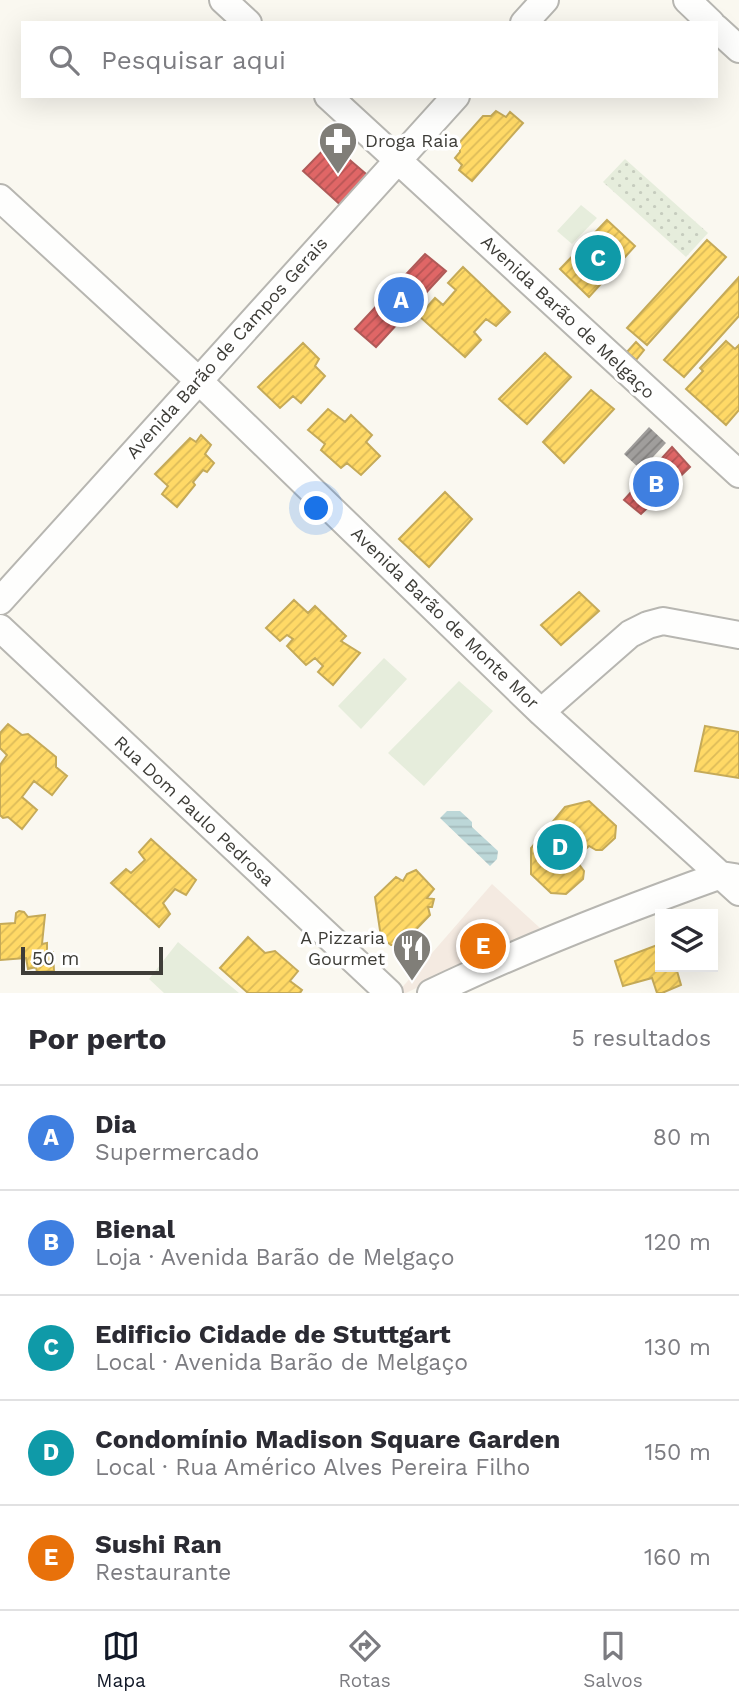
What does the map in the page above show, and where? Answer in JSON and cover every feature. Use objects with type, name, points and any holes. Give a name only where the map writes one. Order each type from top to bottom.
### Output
[{"type":"street","points":[[223,0],[246,21]]},
{"type":"street","points":[[526,21],[545,0]]},
{"type":"street","points":[[687,0],[709,21]]},
{"type":"street","points":[[718,30],[739,49]]},
{"type":"street","name":"Avenida Barão de Melgaço","points":[[330,98],[739,474]]},
{"type":"street","name":"Avenida Barão de Campos Gerais","points":[[0,601],[454,98]]},
{"type":"street","name":"Avenida Barão de Monte Mor","points":[[0,198],[198,380],[541,712],[733,882]]},
{"type":"street","points":[[541,712],[631,634],[648,625],[663,621],[739,635]]},
{"type":"street","name":"Rua Dom Paulo Pedrosa","points":[[0,628],[389,993]]},
{"type":"street","points":[[431,993],[635,905],[733,882]]},
{"type":"shaded area","points":[[492,884],[540,928],[406,993],[400,993],[399,991]]},
{"type":"green space","points":[[625,159],[708,233],[686,257],[603,182]]},
{"type":"green space","points":[[581,205],[597,218],[572,244],[557,231]]},
{"type":"green space","points":[[384,658],[407,679],[361,729],[338,706]]},
{"type":"green space","points":[[459,681],[493,711],[424,786],[388,753]]},
{"type":"green space","points":[[178,942],[239,993],[164,993],[149,979]]},
{"type":"water","points":[[447,811],[460,811],[472,822],[472,827],[498,851],[497,859],[490,866],[440,818]]},
{"type":"building: Moradias","points":[[496,111],[506,117],[510,112],[523,123],[472,181],[459,170],[462,165],[455,158],[460,152],[459,143],[483,116],[491,116]]},
{"type":"building: Moradias","points":[[607,220],[635,246],[589,297],[560,269]]},
{"type":"building: Moradias","points":[[707,240],[726,257],[647,345],[627,328]]},
{"type":"building: Moradias","points":[[596,245],[612,260],[602,270],[586,255]]},
{"type":"building: Moradias","points":[[463,267],[510,312],[496,326],[486,319],[474,332],[481,340],[465,357],[419,316],[435,298],[443,305],[456,290],[448,283]]},
{"type":"building: Moradias","points":[[739,277],[739,316],[684,377],[664,360]]},
{"type":"building: Moradias","points":[[726,341],[735,349],[739,345],[739,410],[726,425],[686,389],[703,371],[700,368]]},
{"type":"building: Moradias","points":[[636,342],[644,350],[636,360],[627,352]]},
{"type":"building: Moradias","points":[[303,343],[319,359],[315,366],[325,376],[301,403],[293,396],[280,408],[258,387]]},
{"type":"building: Moradias","points":[[545,353],[571,377],[527,424],[499,399]]},
{"type":"building: Moradias","points":[[591,390],[614,409],[564,463],[543,442]]},
{"type":"building: Moradias","points":[[328,409],[345,422],[351,415],[372,435],[366,442],[380,456],[361,475],[347,463],[341,468],[321,450],[325,444],[308,430]]},
{"type":"building: Moradias","points":[[201,435],[211,445],[205,454],[214,463],[207,472],[203,470],[177,507],[162,494],[168,486],[155,474],[190,438],[196,442]]},
{"type":"building: Moradias","points":[[445,492],[472,519],[429,567],[399,539]]},
{"type":"building: Moradias","points":[[579,592],[599,611],[561,645],[541,625]]},
{"type":"building: Moradias","points":[[294,600],[308,613],[315,606],[346,636],[341,641],[360,653],[333,685],[318,672],[323,666],[315,658],[306,665],[287,646],[293,639],[287,635],[280,641],[266,628]]},
{"type":"building: Moradias","points":[[8,724],[22,735],[28,734],[56,757],[56,767],[67,776],[52,795],[34,781],[22,797],[37,810],[22,829],[8,817],[3,818],[0,815],[0,765],[7,755],[0,748],[0,733]]},
{"type":"building: Moradias","points":[[705,726],[739,732],[739,778],[695,771]]},
{"type":"building: Moradias","points":[[589,801],[616,826],[615,838],[602,850],[589,846],[575,859],[584,871],[583,879],[566,894],[551,893],[531,874],[531,848],[565,807]]},
{"type":"building: Moradias","points":[[151,839],[196,880],[186,895],[175,889],[163,903],[170,914],[159,927],[111,883],[126,869],[131,873],[145,860],[139,852]]},
{"type":"building: Moradias","points":[[416,870],[434,889],[427,898],[434,899],[432,907],[428,907],[430,915],[401,945],[391,945],[381,937],[375,897],[396,877],[403,881],[407,874]]},
{"type":"building: Moradias","points":[[19,911],[28,917],[45,915],[42,944],[47,943],[47,952],[53,952],[54,971],[37,972],[36,967],[28,969],[26,958],[0,960],[0,924],[15,923],[16,913]]},
{"type":"building: Moradias","points":[[248,937],[265,953],[275,951],[298,971],[290,981],[302,990],[300,993],[248,993],[220,968]]},
{"type":"building: Moradias","points":[[655,946],[655,972],[677,972],[681,985],[662,993],[657,993],[652,978],[623,986],[615,961]]},
{"type":"building: Comércio","name":"Droga Raia","points":[[330,143],[372,179],[344,208],[303,171]]},
{"type":"building: Comércio","points":[[425,254],[446,271],[376,347],[355,329]]},
{"type":"building: Comércio","points":[[672,447],[690,467],[641,514],[624,500]]},
{"type":"building: Outros","points":[[649,427],[666,443],[641,470],[624,454]]},
{"type":"place","name":"Droga Raia","points":[[338,175]]},
{"type":"place","name":"Edificio Cidade de Stuttgart","points":[[598,258]]},
{"type":"place","name":"Dia","points":[[401,300]]},
{"type":"place","name":"Bienal","points":[[656,484]]},
{"type":"place","name":"Condomínio Madison Square Garden","points":[[560,847]]},
{"type":"place","name":"Sushi Ran","points":[[483,946]]},
{"type":"place","name":"A Pizzaria Gourmet","points":[[412,982]]}]
